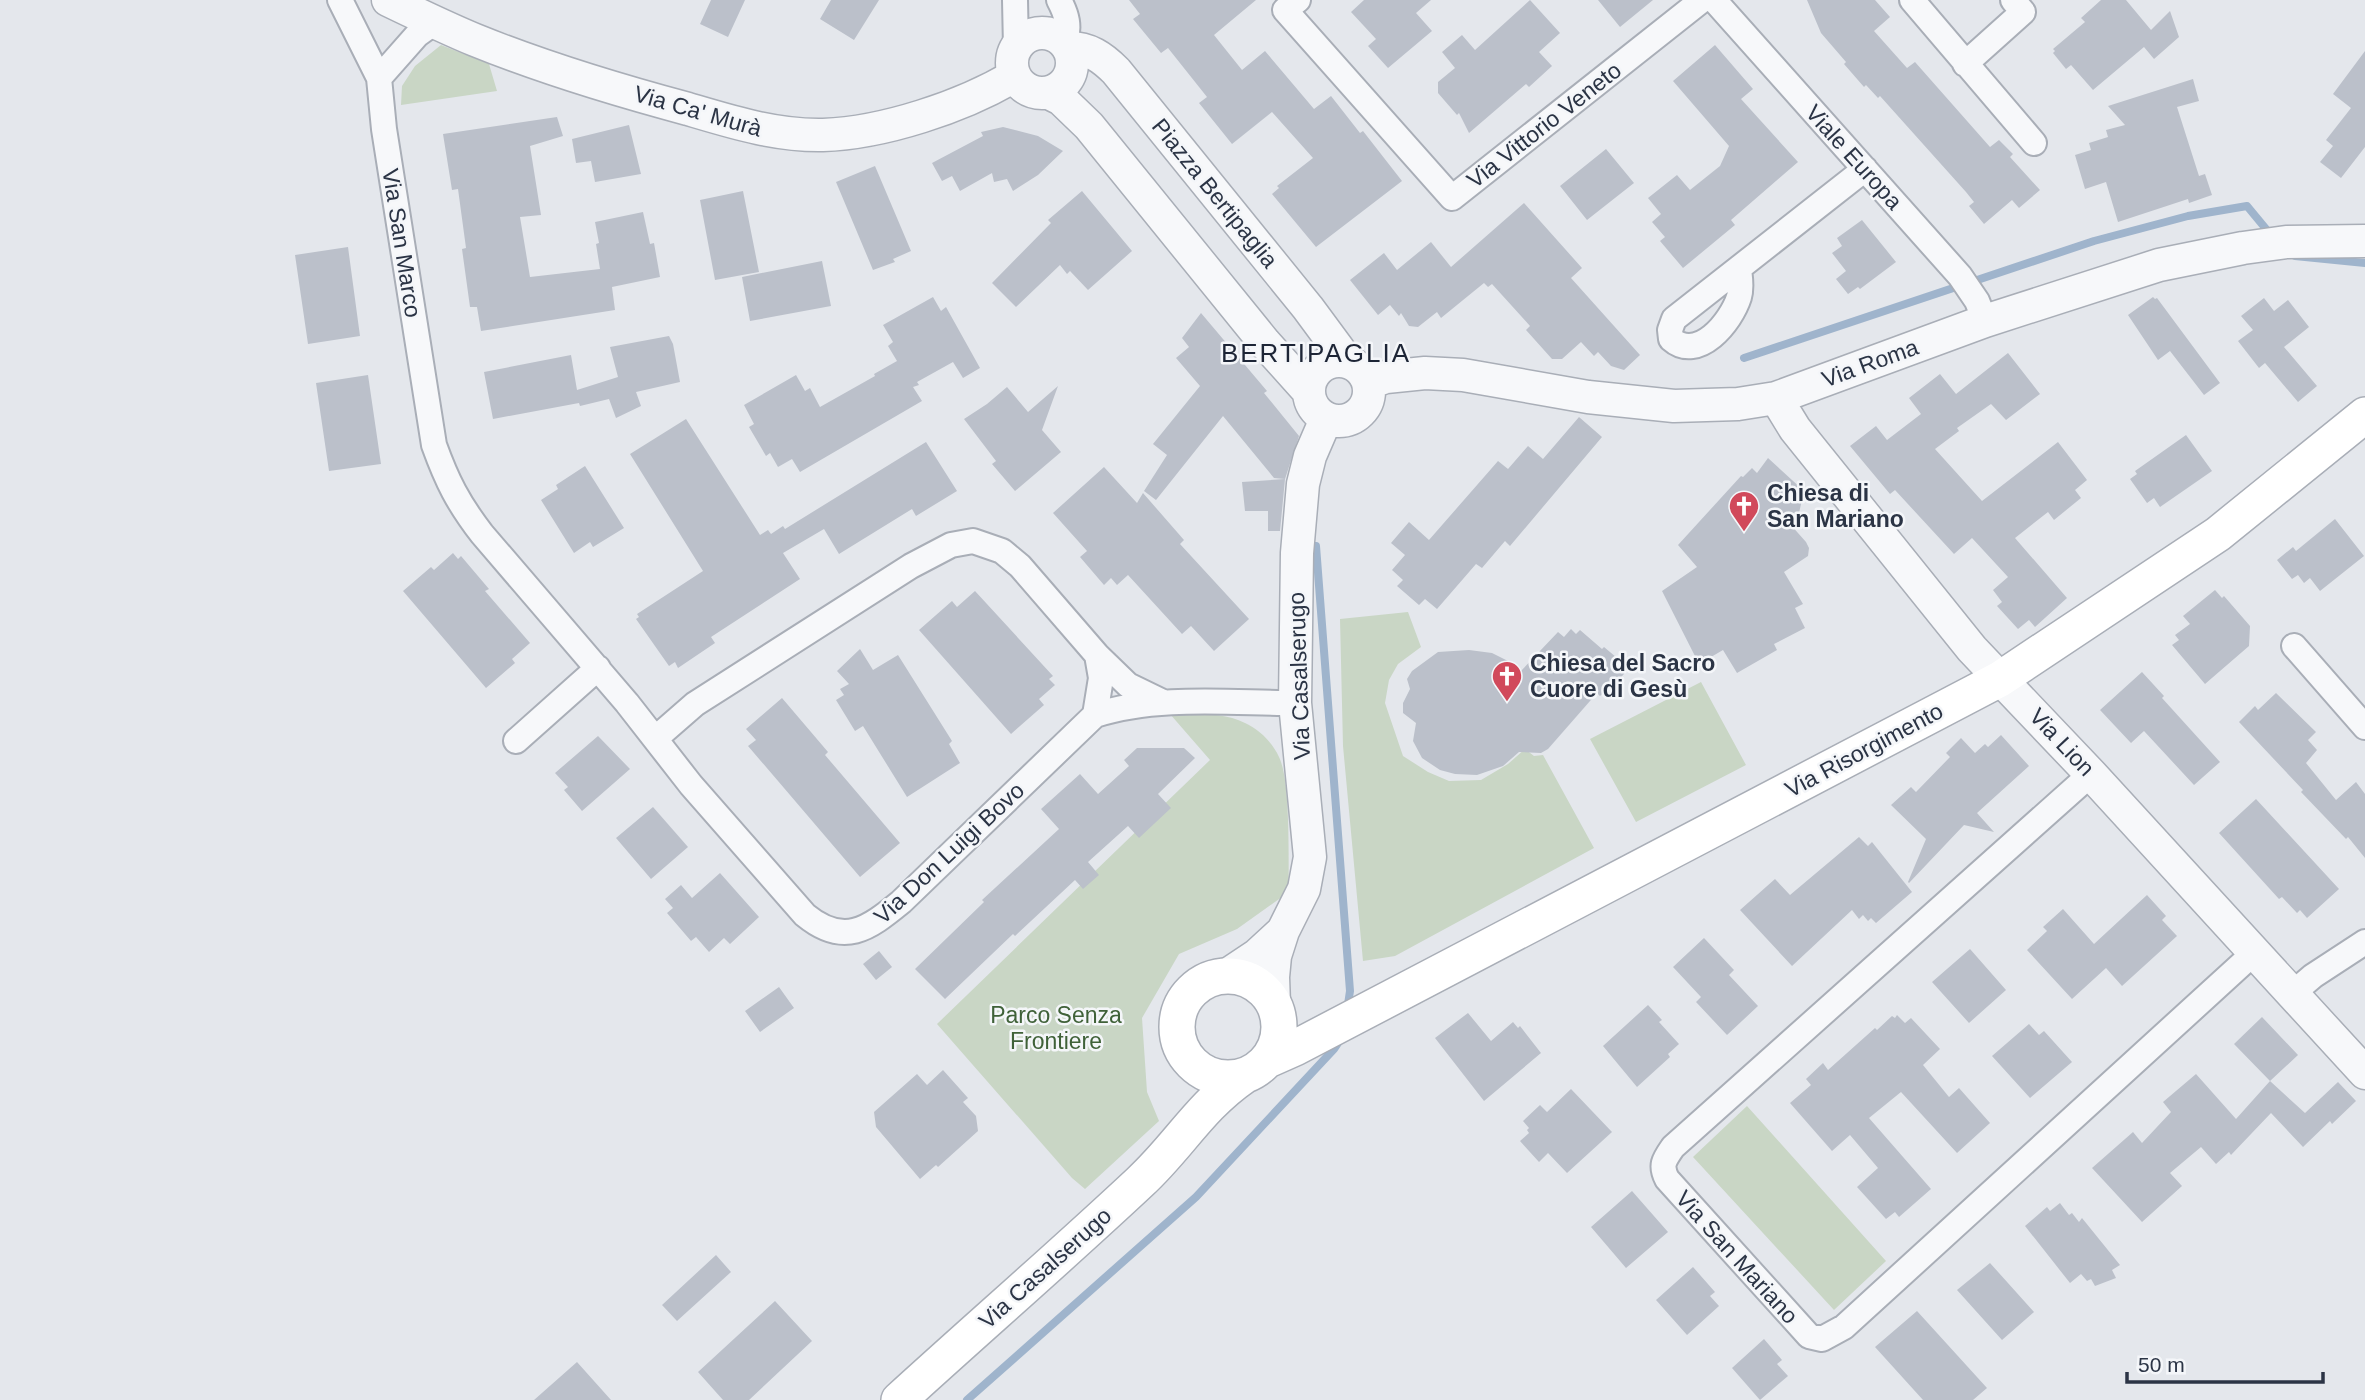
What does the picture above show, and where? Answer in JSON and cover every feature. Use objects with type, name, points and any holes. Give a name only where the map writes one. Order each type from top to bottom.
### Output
[{"type":"main road","name":"Via Risorgimento","points":[[1256,1068],[2000,679],[2218,534],[2340,438],[2365,415]]},
{"type":"main road","points":[[1276,1008],[1279,1033],[1275,1047],[1256,1068],[1229,1078],[1215,1076],[1201,1070],[1190,1061],[1182,1049],[1178,1035],[1181,1007],[1189,994],[1200,985],[1227,975],[1242,977],[1255,983],[1266,992],[1276,1008],[1299,1025],[1330,1029]]},
{"type":"main road","points":[[1185,1130],[1195,1078],[1190,1061]]},
{"type":"main road","name":"Via Casalserugo","points":[[899,1400],[1143,1180],[1220,1092],[1256,1068]]},
{"type":"street","points":[[340,0],[379,78],[417,35],[435,22]]},
{"type":"street","name":"Via Ca' Murà","points":[[388,0],[476,41],[590,80],[771,132],[821,135],[885,126],[952,105],[1015,62]]},
{"type":"street","points":[[1016,0],[1015,62],[1028,90],[1049,93],[1061,99],[1089,126],[1265,344],[1309,392],[1314,408],[1326,419],[1343,422],[1359,414],[1368,400],[1368,383]]},
{"type":"street","points":[[1049,93],[1067,82],[1072,72],[1073,61],[1067,45],[1069,31],[1066,14],[1059,0]]},
{"type":"street","name":"Via Vittorio Veneto","points":[[1291,5],[1452,198],[1702,0]]},
{"type":"street","name":"Viale Europa","points":[[1714,0],[1960,276],[1981,311]]},
{"type":"street","points":[[1912,0],[2034,143]]},
{"type":"street","points":[[1965,64],[2023,12],[2013,0]]},
{"type":"street","name":"Piazza Bertipaglia","points":[[1015,62],[1026,37],[1046,32],[1056,35],[1067,45],[1082,48],[1102,58],[1116,71],[1308,308],[1339,350],[1342,361],[1359,368],[1368,383]]},
{"type":"street","name":"Via San Marco","points":[[379,78],[384,129],[434,445],[448,484]]},
{"type":"street","points":[[1739,269],[1864,169]]},
{"type":"street","name":"Via Roma","points":[[1368,383],[1386,377],[1425,373],[1463,375],[1588,397],[1674,406],[1738,404],[1776,398],[1981,311],[2159,265],[2243,247],[2286,242],[2365,242]]},
{"type":"street","points":[[1309,392],[1313,375],[1318,369],[1334,361],[1342,361]]},
{"type":"street","name":"Via Lion","points":[[1776,398],[1795,429],[1972,649],[2091,774],[2365,1073]]},
{"type":"street","name":"Via Casalserugo","points":[[1276,1008],[1273,976],[1275,956],[1283,931],[1304,890],[1310,857],[1295,703],[1297,553],[1303,484],[1310,456],[1326,419]]},
{"type":"street","name":"Via Don Luigi Bovo","points":[[448,484],[482,534],[598,668],[691,785],[805,915],[818,926],[831,930],[850,932],[873,925],[901,902],[1095,715],[1134,705],[1163,702],[1295,703]]},
{"type":"street","name":"Via Don Luigi Bovo","points":[[656,738],[706,696],[911,566],[951,545],[973,541],[1002,551],[1020,566],[1097,656],[1128,685],[1163,702]]},
{"type":"street","points":[[2294,646],[2365,727]]},
{"type":"street","points":[[1095,715],[1101,678],[1097,656]]},
{"type":"street","points":[[516,741],[598,668]]},
{"type":"street","name":"Via San Mariano","points":[[2091,774],[1673,1147],[1663,1161],[1662,1170],[1667,1179],[1809,1336],[1822,1339],[1843,1327],[2255,952]]},
{"type":"street","name":"Via Casalserugo","points":[[1227,975],[1257,956],[1283,931]]},
{"type":"street","points":[[2293,993],[2313,976],[2365,942]]},
{"type":"green space","points":[[441,45],[489,64],[497,91],[401,105],[402,86],[415,66]]},
{"type":"green space","points":[[1408,612],[1421,647],[1398,664],[1389,680],[1385,703],[1403,756],[1428,772],[1449,781],[1481,780],[1508,764],[1525,749],[1534,756],[1543,755],[1594,848],[1395,956],[1363,961],[1343,746],[1340,619]]},
{"type":"green space","points":[[1701,682],[1746,765],[1636,822],[1590,739]]},
{"type":"green space","name":"Parco Senza Frontiere","points":[[1170,714],[1208,714],[1236,719],[1256,729],[1273,746],[1283,768],[1285,784],[1289,892],[1237,929],[1179,954],[1142,1018],[1147,1092],[1159,1121],[1085,1189],[1072,1178],[937,1024],[1210,760]]},
{"type":"green space","points":[[1747,1106],[1886,1261],[1834,1310],[1693,1157]]},
{"type":"building","points":[[711,0],[745,0],[728,37],[700,24]]},
{"type":"building","points":[[831,0],[879,0],[854,40],[820,19]]},
{"type":"building","points":[[1129,0],[1256,0],[1214,35],[1242,70],[1265,51],[1314,109],[1331,96],[1360,133],[1363,131],[1402,181],[1316,247],[1272,194],[1279,188],[1277,186],[1313,158],[1272,112],[1232,144],[1199,103],[1207,97],[1168,48],[1161,53],[1133,19],[1140,14]]},
{"type":"building","points":[[1364,0],[1431,0],[1416,13],[1432,31],[1388,68],[1368,46],[1376,39],[1351,12]]},
{"type":"building","points":[[1530,0],[1560,33],[1539,52],[1552,66],[1529,87],[1526,84],[1469,133],[1459,113],[1457,115],[1438,93],[1438,82],[1455,68],[1442,52],[1462,35],[1475,50]]},
{"type":"building","points":[[1598,0],[1653,0],[1620,27]]},
{"type":"building","points":[[1807,0],[1875,0],[1890,17],[1874,31],[1907,68],[1915,62],[1990,147],[1999,140],[2013,154],[2010,157],[2040,190],[2019,208],[2012,200],[1984,224],[1969,206],[1974,202],[1966,192],[1880,96],[1878,98],[1866,85],[1864,87],[1844,64],[1846,62],[1821,33]]},
{"type":"building","points":[[2101,0],[2126,0],[2151,30],[2170,11],[2179,37],[2154,59],[2144,47],[2093,90],[2071,65],[2066,69],[2053,53],[2053,49],[2085,22],[2081,18]]},
{"type":"building","points":[[1715,45],[1753,89],[1741,99],[1798,162],[1731,220],[1735,225],[1683,268],[1660,241],[1665,237],[1652,222],[1661,214],[1648,198],[1677,175],[1690,190],[1720,166],[1729,146],[1673,81]]},
{"type":"building","points":[[2365,51],[2365,147],[2341,178],[2320,162],[2333,146],[2326,140],[2351,108],[2333,94]]},
{"type":"building","points":[[2193,79],[2199,101],[2177,107],[2199,176],[2205,174],[2212,195],[2189,203],[2188,199],[2118,222],[2106,182],[2085,189],[2075,155],[2091,150],[2089,143],[2108,137],[2106,130],[2125,125],[2108,106]]},
{"type":"building","points":[[557,117],[563,136],[530,146],[541,215],[520,217],[530,277],[600,269],[595,222],[643,212],[650,244],[654,243],[660,277],[612,287],[615,310],[481,331],[477,307],[470,307],[458,189],[452,190],[443,134]]},
{"type":"building","points":[[629,125],[641,174],[595,182],[591,161],[576,163],[572,139]]},
{"type":"building","points":[[1003,127],[1038,136],[1063,151],[1038,175],[1013,191],[1007,179],[994,182],[992,173],[960,191],[952,176],[942,181],[932,163],[983,136],[981,132]]},
{"type":"building","points":[[1606,149],[1634,183],[1587,220],[1560,186]]},
{"type":"building","points":[[875,166],[911,251],[893,259],[895,262],[873,270],[836,182]]},
{"type":"building","points":[[743,191],[759,272],[715,280],[700,200]]},
{"type":"building","points":[[1082,191],[1132,251],[1088,290],[1070,271],[1067,274],[1060,265],[1016,307],[992,283],[1051,223],[1048,220]]},
{"type":"building","points":[[1524,203],[1582,268],[1571,278],[1640,355],[1624,370],[1611,366],[1598,352],[1594,356],[1581,342],[1562,359],[1552,359],[1526,330],[1530,326],[1492,284],[1488,287],[1484,283],[1441,318],[1437,312],[1418,327],[1409,326],[1401,313],[1399,316],[1390,305],[1378,315],[1350,280],[1384,253],[1397,270],[1431,242],[1451,267]]},
{"type":"building","points":[[1862,220],[1896,262],[1860,289],[1858,287],[1848,294],[1836,279],[1846,271],[1832,253],[1842,246],[1837,238]]},
{"type":"building","points":[[348,247],[360,336],[308,344],[295,255]]},
{"type":"building","points":[[822,261],[831,306],[750,321],[742,277]]},
{"type":"building","points":[[933,297],[941,311],[946,307],[980,368],[963,378],[953,362],[917,382],[919,385],[913,387],[922,401],[800,472],[792,459],[778,467],[770,453],[766,456],[749,427],[754,424],[744,405],[796,375],[805,391],[810,388],[820,407],[875,376],[874,374],[897,361],[888,346],[893,342],[883,325]]},
{"type":"building","points":[[2153,297],[2157,298],[2220,383],[2204,395],[2170,351],[2158,360],[2128,315]]},
{"type":"building","points":[[2264,298],[2274,311],[2288,300],[2309,327],[2284,347],[2317,386],[2298,402],[2265,363],[2259,368],[2238,341],[2253,330],[2241,316]]},
{"type":"building","points":[[1201,313],[1267,391],[1264,393],[1299,436],[1285,479],[1274,478],[1223,416],[1156,500],[1144,491],[1167,455],[1153,444],[1200,386],[1176,358],[1189,347],[1182,338]]},
{"type":"building","points":[[669,336],[680,382],[636,392],[641,406],[616,418],[609,399],[493,419],[484,372],[571,355],[577,390],[618,377],[610,347]]},
{"type":"building","points":[[2008,353],[2040,394],[2006,420],[1991,404],[1957,428],[1959,431],[1935,449],[1982,501],[2058,442],[2087,480],[2075,490],[2081,498],[2054,520],[2048,512],[2015,538],[2067,598],[2035,627],[2029,620],[2018,629],[1997,606],[2002,602],[1993,590],[2008,577],[1972,538],[1954,554],[1895,490],[1890,494],[1850,446],[1876,426],[1887,440],[1921,414],[1909,398],[1940,374],[1956,394]]},
{"type":"building","points":[[368,375],[381,464],[329,471],[316,383]]},
{"type":"building","points":[[1058,386],[1042,430],[1061,452],[1015,491],[992,464],[996,461],[964,419],[1007,387],[1028,412]]},
{"type":"building","points":[[1579,417],[1602,437],[1510,546],[1505,541],[1482,568],[1476,564],[1437,609],[1425,599],[1419,605],[1397,586],[1403,580],[1392,570],[1405,555],[1391,543],[1409,522],[1429,540],[1498,461],[1508,469],[1528,446],[1543,459]]},
{"type":"building","points":[[686,419],[760,535],[768,530],[771,534],[783,526],[785,529],[926,442],[957,491],[916,516],[912,509],[839,554],[824,529],[783,553],[800,579],[711,637],[715,643],[678,668],[675,662],[669,666],[636,619],[639,617],[637,614],[703,571],[630,454]]},
{"type":"building","points":[[2186,435],[2212,471],[2160,507],[2154,498],[2147,503],[2130,479],[2137,474],[2135,471]]},
{"type":"building","points":[[1768,458],[1804,491],[1799,513],[1790,524],[1806,542],[1809,548],[1808,556],[1784,572],[1803,604],[1795,608],[1805,628],[1774,644],[1777,650],[1737,673],[1723,650],[1699,664],[1662,591],[1697,567],[1678,545],[1741,476],[1752,468],[1757,473]]},
{"type":"building","points":[[585,466],[624,528],[593,547],[590,542],[574,553],[541,500],[558,489],[556,485]]},
{"type":"building","points":[[1104,467],[1137,503],[1143,493],[1184,540],[1180,544],[1249,619],[1214,651],[1191,626],[1182,634],[1128,575],[1117,585],[1111,578],[1104,585],[1080,557],[1087,551],[1053,513]]},
{"type":"building","points":[[1285,479],[1280,531],[1268,531],[1268,511],[1245,511],[1242,482]]},
{"type":"building","points":[[2335,519],[2364,556],[2320,591],[2310,578],[2304,583],[2298,575],[2292,579],[2277,560],[2293,547],[2296,551]]},
{"type":"building","points":[[453,553],[458,559],[461,556],[489,589],[485,591],[530,643],[512,659],[515,663],[486,688],[403,591],[431,567],[434,570]]},
{"type":"building","points":[[2215,590],[2222,598],[2224,596],[2250,626],[2249,646],[2205,684],[2172,645],[2179,640],[2175,635],[2190,624],[2183,616]]},
{"type":"building","points":[[975,591],[1053,676],[1049,679],[1055,685],[1039,699],[1044,705],[1011,734],[919,630],[952,601],[957,607]]},
{"type":"building","name":"Chiesa del Sacro Cuore di Gesù","points":[[1571,629],[1576,634],[1580,630],[1629,668],[1606,695],[1603,693],[1600,696],[1597,693],[1548,749],[1541,753],[1519,752],[1503,766],[1477,775],[1440,770],[1422,758],[1413,741],[1416,723],[1403,713],[1403,703],[1410,689],[1407,679],[1412,671],[1438,652],[1469,650],[1492,653],[1508,661],[1520,672],[1558,632],[1564,637]]},
{"type":"building","points":[[860,649],[873,670],[898,655],[952,741],[949,744],[960,763],[907,797],[863,726],[855,731],[836,700],[844,695],[840,689],[849,684],[837,671]]},
{"type":"building","points":[[2142,672],[2220,762],[2194,785],[2144,731],[2131,743],[2100,710]]},
{"type":"building","points":[[2276,693],[2316,732],[2308,740],[2317,750],[2306,763],[2336,800],[2356,782],[2365,794],[2365,858],[2239,722],[2255,706],[2258,710]]},
{"type":"building","points":[[782,698],[828,752],[825,755],[900,843],[860,877],[748,746],[756,740],[746,729]]},
{"type":"building","points":[[2001,735],[2029,766],[1977,813],[1994,832],[1964,825],[1909,883],[1926,839],[1891,805],[1911,787],[1916,792],[1950,757],[1946,753],[1961,738],[1975,753],[1985,744],[1988,747]]},
{"type":"building","points":[[598,736],[630,769],[582,811],[564,790],[568,787],[555,773]]},
{"type":"building","points":[[1137,748],[1184,748],[1195,758],[1158,794],[1171,808],[1139,838],[1128,826],[1088,862],[1099,875],[1083,889],[1075,880],[945,999],[915,969],[984,902],[982,900],[1059,829],[1041,809],[1080,774],[1098,794],[1129,766],[1124,760]]},
{"type":"building","points":[[2256,799],[2339,889],[2307,918],[2300,910],[2297,913],[2282,897],[2279,899],[2219,833]]},
{"type":"building","points":[[653,807],[688,847],[651,879],[616,838]]},
{"type":"building","points":[[1859,837],[1868,846],[1872,842],[1912,892],[1876,923],[1871,918],[1868,921],[1863,915],[1859,919],[1852,910],[1792,966],[1740,910],[1775,879],[1790,895]]},
{"type":"building","points":[[720,873],[759,917],[730,944],[724,938],[709,952],[696,937],[691,941],[667,913],[673,908],[665,899],[681,885],[692,898]]},
{"type":"building","points":[[2147,895],[2166,916],[2162,920],[2177,936],[2122,986],[2106,968],[2072,999],[2027,950],[2047,931],[2043,927],[2063,909],[2094,944]]},
{"type":"building","points":[[1704,938],[1734,970],[1729,975],[1758,1006],[1727,1035],[1696,1002],[1701,997],[1673,967]]},
{"type":"building","points":[[1970,949],[2006,990],[1969,1023],[1932,982]]},
{"type":"building","points":[[879,951],[892,967],[876,980],[863,964]]},
{"type":"building","points":[[779,987],[794,1008],[760,1032],[745,1011]]},
{"type":"building","points":[[1648,1005],[1679,1044],[1668,1054],[1670,1057],[1637,1087],[1603,1046]]},
{"type":"building","points":[[1468,1013],[1491,1041],[1513,1022],[1518,1028],[1520,1026],[1541,1053],[1484,1101],[1435,1038]]},
{"type":"building","points":[[1897,1015],[1905,1023],[1911,1018],[1940,1049],[1923,1065],[1949,1097],[1959,1088],[1990,1123],[1957,1153],[1901,1092],[1869,1118],[1931,1189],[1899,1217],[1895,1212],[1886,1219],[1857,1187],[1878,1168],[1850,1135],[1832,1151],[1790,1103],[1811,1085],[1806,1079],[1823,1063],[1828,1070],[1875,1028],[1877,1030],[1892,1016],[1895,1018]]},
{"type":"building","points":[[2262,1017],[2298,1055],[2270,1081],[2234,1044]]},
{"type":"building","points":[[2029,1024],[2039,1035],[2044,1031],[2072,1062],[2030,1098],[1992,1056]]},
{"type":"building","points":[[943,1070],[968,1098],[963,1102],[976,1116],[978,1131],[938,1167],[936,1165],[920,1179],[876,1127],[874,1112],[917,1074],[927,1085]]},
{"type":"building","points":[[2196,1074],[2236,1119],[2270,1081],[2305,1113],[2338,1082],[2356,1101],[2303,1147],[2271,1113],[2231,1155],[2229,1152],[2216,1164],[2201,1147],[2170,1173],[2182,1186],[2142,1222],[2092,1168],[2133,1132],[2142,1143],[2171,1112],[2163,1102]]},
{"type":"building","points":[[1571,1089],[1612,1132],[1567,1173],[1548,1153],[1539,1162],[1520,1141],[1529,1133],[1529,1128],[1523,1121],[1540,1105],[1547,1112]]},
{"type":"building","points":[[1632,1191],[1668,1232],[1626,1268],[1591,1227]]},
{"type":"building","points":[[2060,1203],[2069,1215],[2072,1213],[2079,1222],[2082,1218],[2120,1265],[2112,1270],[2116,1278],[2095,1286],[2091,1279],[2087,1281],[2081,1274],[2070,1283],[2025,1226],[2047,1207],[2050,1211]]},
{"type":"building","points":[[716,1255],[731,1272],[677,1321],[662,1305]]},
{"type":"building","points":[[1990,1263],[2034,1312],[2002,1340],[1957,1290]]},
{"type":"building","points":[[1693,1267],[1715,1292],[1710,1296],[1719,1306],[1687,1335],[1656,1300]]},
{"type":"building","points":[[775,1301],[812,1341],[749,1400],[723,1400],[698,1372]]},
{"type":"building","points":[[1917,1311],[1987,1388],[1973,1400],[1923,1400],[1875,1347]]},
{"type":"building","points":[[1764,1339],[1782,1360],[1777,1364],[1788,1376],[1760,1400],[1732,1368]]},
{"type":"building","points":[[577,1362],[611,1400],[534,1400]]},
{"type":"waterway","points":[[1744,358],[2094,241],[2188,216],[2247,206],[2271,235]]},
{"type":"waterway","points":[[2295,256],[2365,263]]},
{"type":"waterway","points":[[1316,546],[1350,991],[1347,1011]]},
{"type":"waterway","points":[[967,1400],[1196,1197],[1340,1040]]},
{"type":"place","name":"Chiesa di San Mariano","points":[[1744,533]]},
{"type":"place","name":"Chiesa del Sacro Cuore di Gesù","points":[[1507,703]]},
{"type":"district","name":"BERTIPAGLIA","points":[[1316,353]]}]
